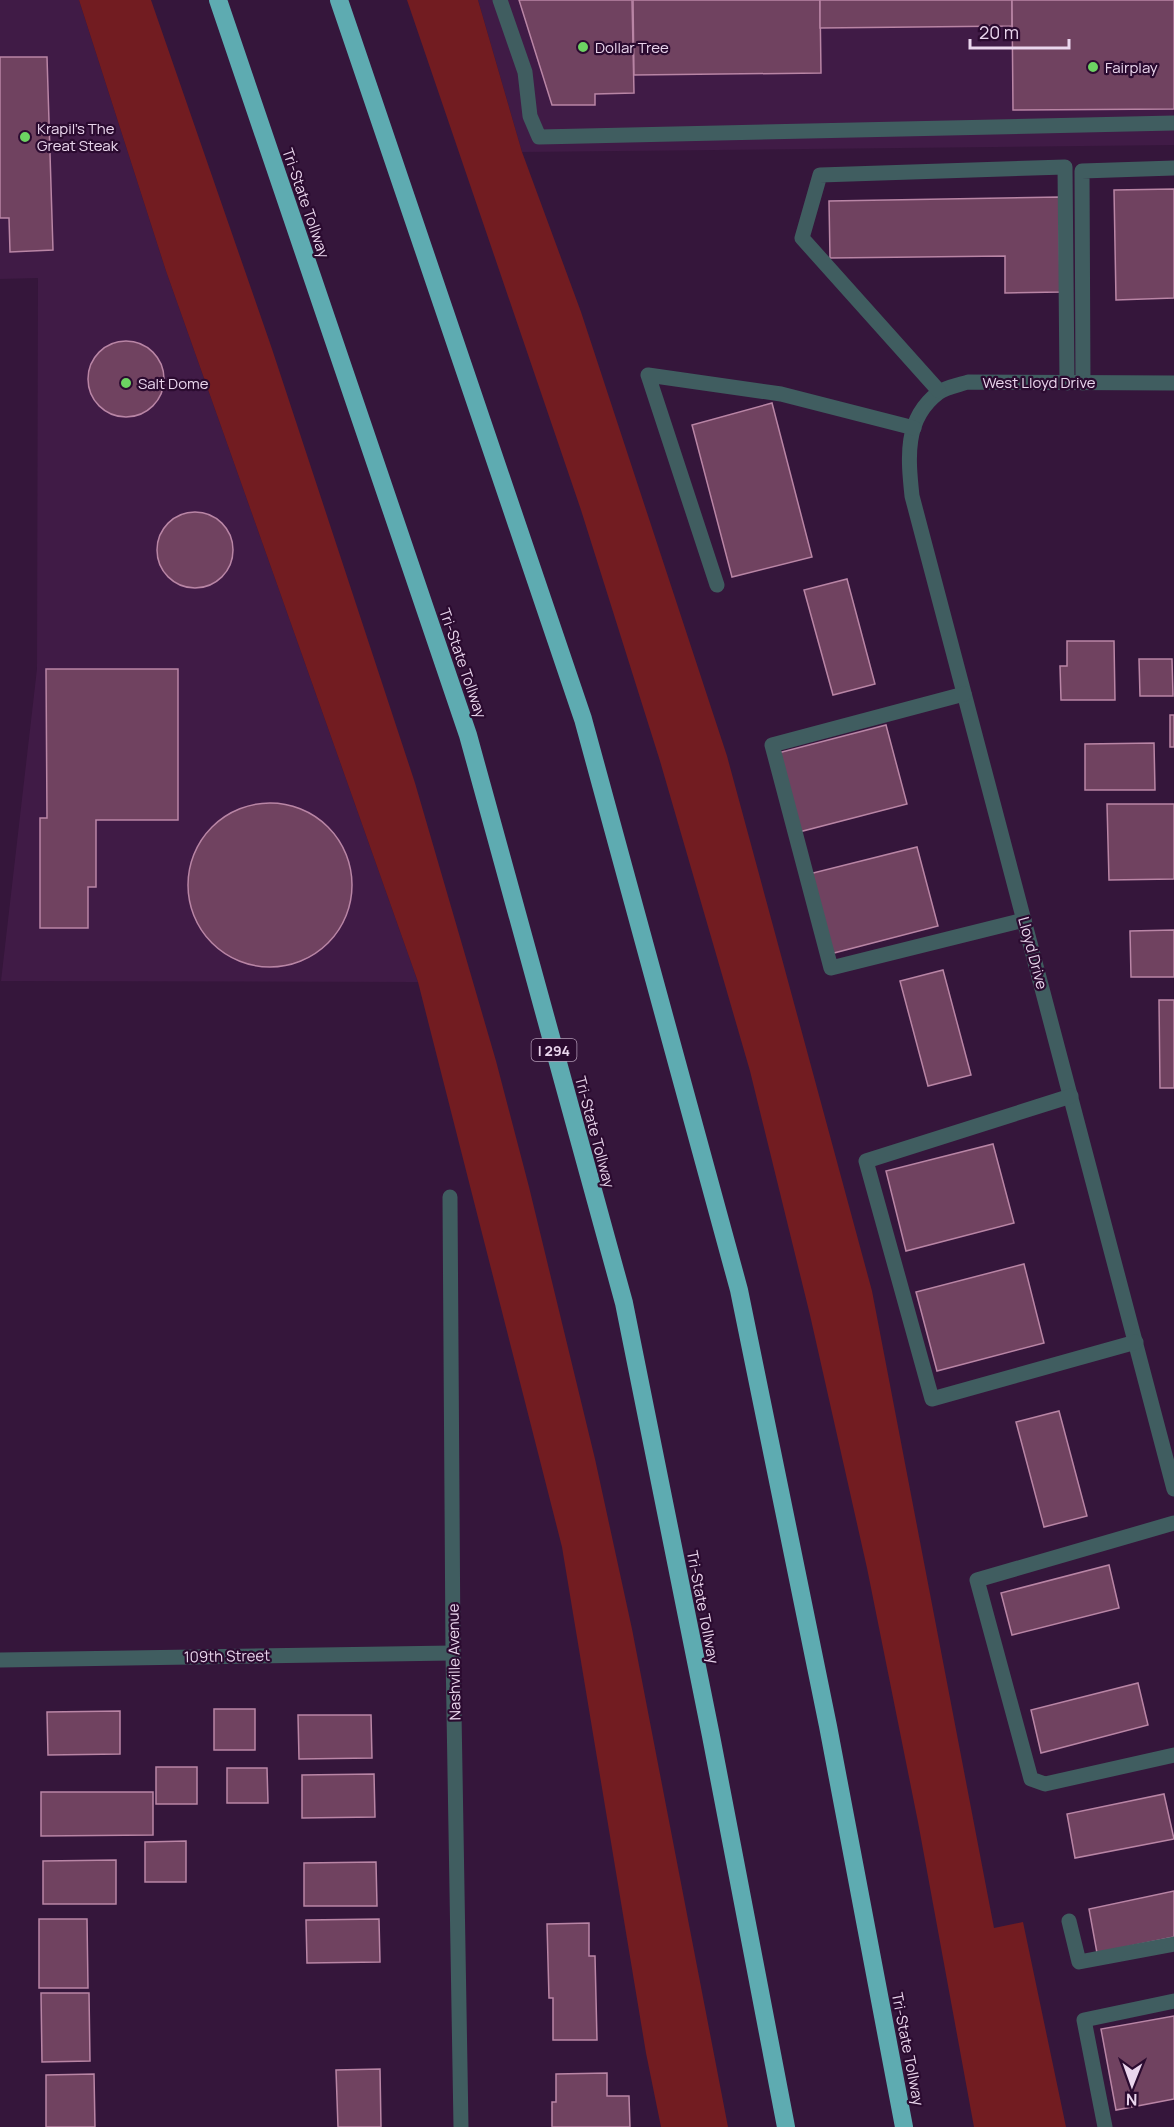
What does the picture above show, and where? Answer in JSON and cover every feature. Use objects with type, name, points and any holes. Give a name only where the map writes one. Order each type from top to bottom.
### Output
[{"type":"highway","name":"Tri-State Tollway","points":[[218,0],[468,735],[624,1303],[709,1725],[786,2127]]},
{"type":"highway","name":"Tri-State Tollway","points":[[339,0],[583,719],[739,1290],[830,1738],[904,2127]]},
{"type":"street","points":[[500,0],[525,72],[530,116],[539,137],[1174,123]]},
{"type":"street","points":[[717,585],[648,375],[781,394],[915,422],[939,391],[802,238],[820,175],[1065,167],[1075,383]]},
{"type":"street","points":[[1075,383],[1082,171],[1174,168]]},
{"type":"street","name":"West Lloyd Drive","points":[[939,391],[968,382],[1174,383]]},
{"type":"street","name":"Lloyd Drive","points":[[915,422],[908,455],[912,496],[1174,1489]]},
{"type":"street","points":[[964,694],[772,745],[831,968],[1024,920]]},
{"type":"street","points":[[1071,1096],[866,1161],[932,1399],[1136,1342]]},
{"type":"street","name":"Nashville Avenue","points":[[450,1197],[453,1653],[461,2127]]},
{"type":"street","points":[[1174,1523],[977,1580],[1031,1779],[1045,1784],[1174,1755]]},
{"type":"street","name":"109th Street","points":[[0,1660],[453,1653]]},
{"type":"street","points":[[1069,1921],[1078,1962],[1174,1944]]},
{"type":"street","points":[[1105,2127],[1084,2020],[1174,2001]]},
{"type":"shaded area","points":[[0,0],[79,0],[166,271],[418,982],[1,981],[37,669],[38,278],[0,279]]},
{"type":"shaded area","points":[[79,0],[151,0],[272,349],[415,783],[496,1061],[595,1459],[632,1629],[728,2127],[661,2127],[646,2053],[562,1547],[418,982],[166,271]]},
{"type":"shaded area","points":[[407,0],[478,0],[522,152],[581,312],[727,756],[872,1291],[994,1928],[1023,1922],[1066,2127],[974,2127],[918,1822],[867,1568],[810,1315],[750,1071],[660,761],[581,510]]},
{"type":"shaded area","points":[[478,0],[1174,0],[1174,145],[522,152]]},
{"type":"building","name":"Dollar Tree","points":[[519,0],[632,0],[634,93],[595,94],[595,105],[552,105]]},
{"type":"building","points":[[633,0],[820,0],[821,73],[634,75]]},
{"type":"building","points":[[820,0],[1012,0],[1012,26],[820,28]]},
{"type":"building","name":"Fairplay","points":[[1012,0],[1174,0],[1174,109],[1013,110]]},
{"type":"building","name":"Krapil's The Great Steak","points":[[0,57],[47,57],[53,250],[10,252],[9,218],[0,218]]},
{"type":"building","points":[[1174,189],[1174,298],[1116,300],[1114,190]]},
{"type":"building","points":[[1059,197],[1060,292],[1005,293],[1005,256],[830,258],[829,201]]},
{"type":"building","name":"Salt Dome","points":[[126,341],[140,344],[153,352],[161,365],[164,379],[161,393],[153,406],[140,414],[126,417],[112,414],[99,406],[91,393],[88,379],[91,365],[99,352],[112,344]]},
{"type":"building","points":[[772,403],[812,557],[732,577],[692,425]]},
{"type":"building","points":[[195,512],[209,515],[222,523],[230,536],[233,550],[230,564],[222,577],[209,585],[195,588],[181,585],[168,577],[160,564],[157,550],[160,536],[168,523],[181,515]]},
{"type":"building","points":[[847,579],[875,684],[833,695],[804,590]]},
{"type":"building","points":[[1067,641],[1114,641],[1115,700],[1061,700],[1060,666],[1067,666]]},
{"type":"building","points":[[1139,659],[1172,659],[1173,696],[1140,696]]},
{"type":"building","points":[[46,669],[178,669],[178,820],[96,820],[96,887],[88,887],[88,928],[40,928],[40,818],[47,818]]},
{"type":"building","points":[[1170,715],[1174,715],[1174,747],[1170,747]]},
{"type":"building","points":[[886,725],[907,804],[799,832],[778,753]]},
{"type":"building","points":[[1154,743],[1155,790],[1085,790],[1085,744]]},
{"type":"building","points":[[270,803],[301,810],[328,827],[345,854],[352,885],[345,916],[328,943],[301,960],[270,967],[239,960],[212,943],[195,916],[188,885],[195,854],[212,827],[239,810]]},
{"type":"building","points":[[1107,804],[1174,804],[1174,879],[1109,880]]},
{"type":"building","points":[[917,847],[938,926],[830,954],[809,874]]},
{"type":"building","points":[[1174,930],[1174,977],[1131,977],[1130,931]]},
{"type":"building","points":[[943,970],[971,1075],[928,1086],[900,981]]},
{"type":"building","points":[[1159,1000],[1174,1000],[1174,1088],[1160,1088]]},
{"type":"building","points":[[993,1144],[1014,1223],[906,1251],[886,1171]]},
{"type":"building","points":[[1024,1264],[1044,1343],[937,1371],[916,1292]]},
{"type":"building","points":[[1059,1411],[1087,1516],[1044,1527],[1016,1422]]},
{"type":"building","points":[[1109,1565],[1119,1608],[1012,1635],[1001,1593]]},
{"type":"building","points":[[1138,1683],[1148,1725],[1041,1753],[1031,1710]]},
{"type":"building","points":[[214,1709],[255,1709],[255,1750],[214,1750]]},
{"type":"building","points":[[120,1711],[120,1754],[48,1755],[47,1712]]},
{"type":"building","points":[[298,1715],[371,1715],[372,1758],[299,1759]]},
{"type":"building","points":[[156,1767],[197,1767],[197,1804],[156,1804]]},
{"type":"building","points":[[227,1768],[267,1768],[268,1803],[227,1803]]},
{"type":"building","points":[[374,1774],[375,1817],[302,1818],[302,1775]]},
{"type":"building","points":[[41,1792],[153,1792],[153,1835],[41,1836]]},
{"type":"building","points":[[1164,1794],[1174,1839],[1075,1858],[1067,1814]]},
{"type":"building","points":[[186,1841],[186,1882],[145,1882],[145,1842]]},
{"type":"building","points":[[116,1860],[116,1904],[43,1904],[43,1861]]},
{"type":"building","points":[[376,1862],[377,1906],[304,1906],[304,1863]]},
{"type":"building","points":[[1174,1891],[1174,1937],[1097,1953],[1089,1909]]},
{"type":"building","points":[[39,1919],[87,1919],[88,1988],[39,1988]]},
{"type":"building","points":[[379,1919],[380,1962],[307,1963],[306,1920]]},
{"type":"building","points":[[589,1923],[589,1956],[595,1956],[597,2040],[553,2040],[553,1998],[549,1998],[547,1924]]},
{"type":"building","points":[[41,1993],[89,1993],[90,2061],[42,2062]]},
{"type":"building","points":[[1174,2016],[1174,2099],[1116,2110],[1101,2029]]},
{"type":"building","points":[[380,2069],[381,2127],[338,2127],[336,2070]]},
{"type":"building","points":[[607,2073],[607,2096],[629,2096],[630,2127],[552,2127],[552,2102],[556,2102],[556,2074]]},
{"type":"building","points":[[94,2074],[95,2127],[46,2127],[46,2075]]},
{"type":"place","name":"Dollar Tree","points":[[583,47]]},
{"type":"place","name":"Fairplay","points":[[1093,67]]},
{"type":"place","name":"Krapil's The Great Steak","points":[[25,137]]},
{"type":"place","name":"Salt Dome","points":[[126,383]]}]
